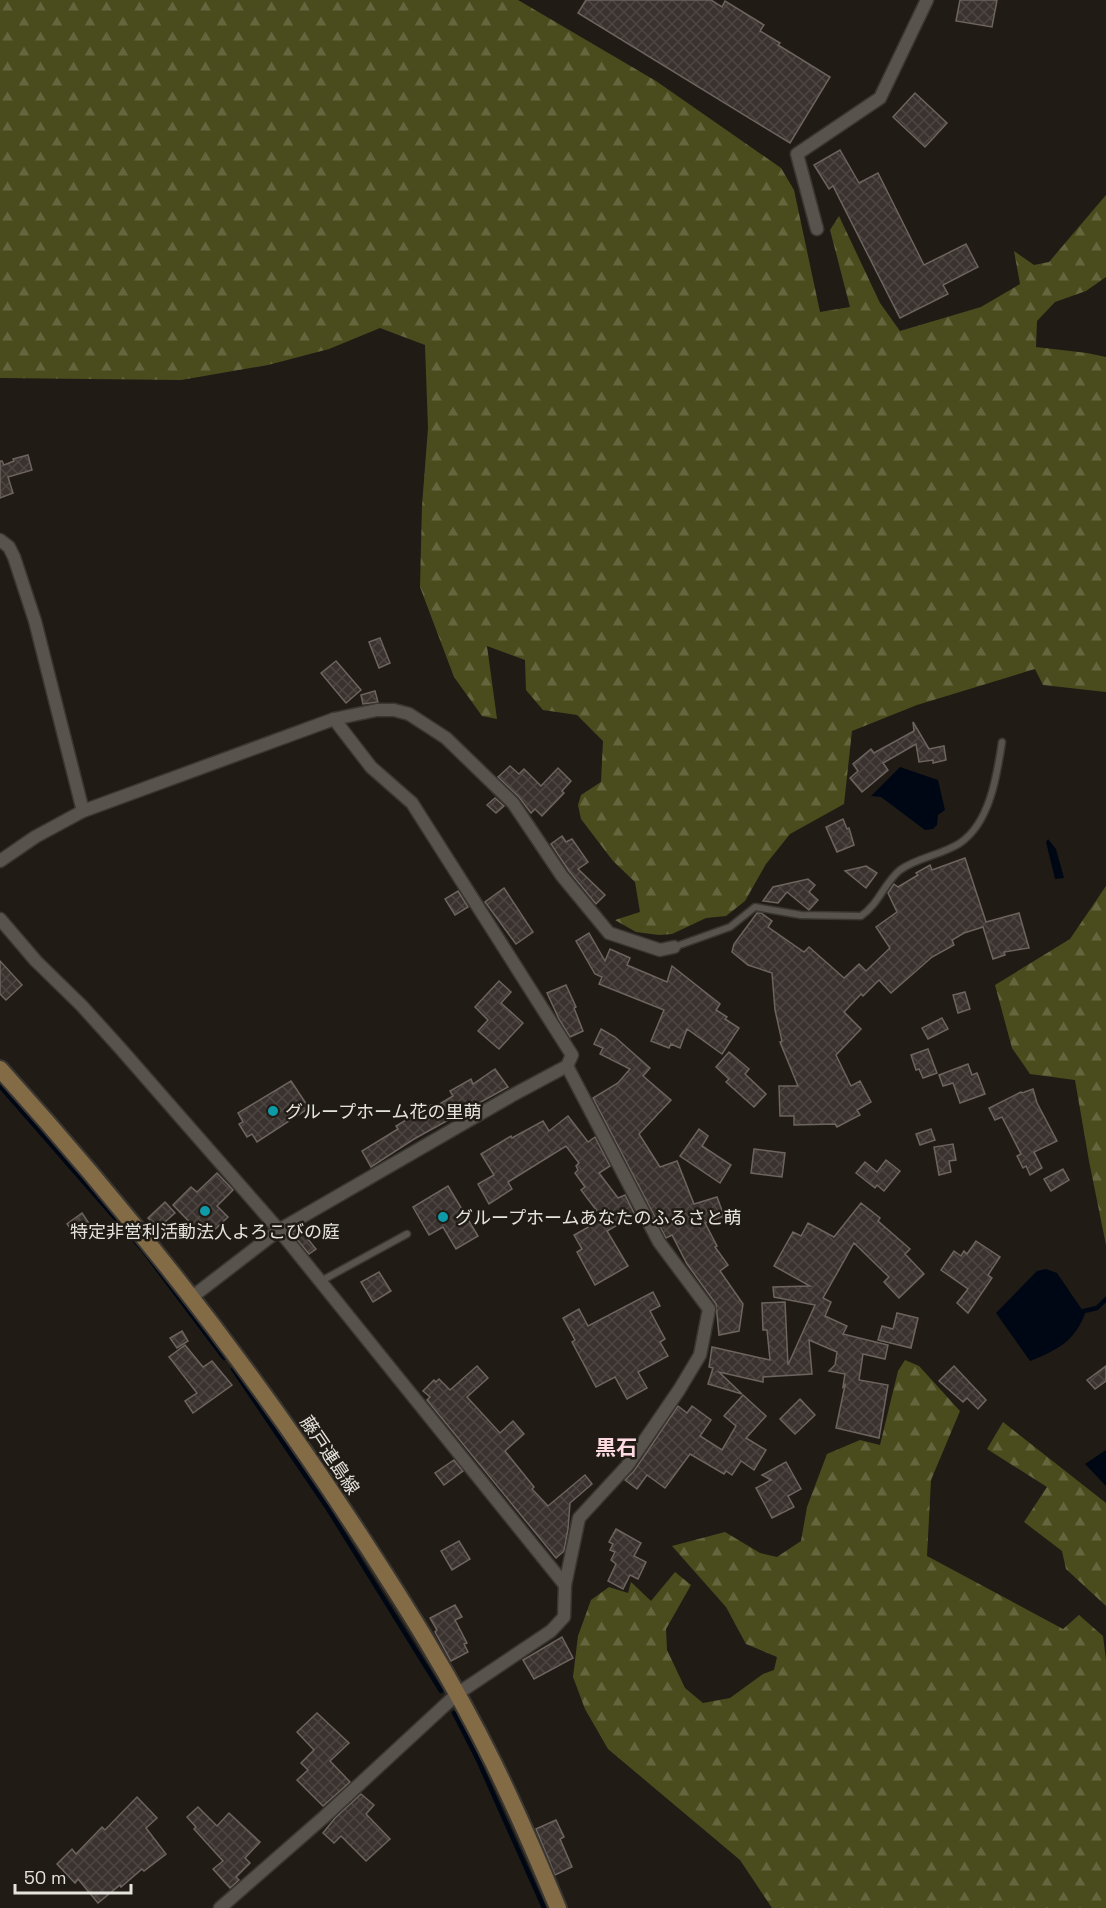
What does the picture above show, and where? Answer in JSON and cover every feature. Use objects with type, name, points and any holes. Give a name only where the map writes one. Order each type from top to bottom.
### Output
[{"type":"main road","name":"藤戸連島線","points":[[0,1069],[135,1225],[192,1297],[279,1414],[339,1504],[406,1606],[458,1694],[495,1764],[558,1908]]},
{"type":"street","points":[[817,229],[797,154],[880,98],[927,0]]},
{"type":"street","points":[[0,540],[9,548],[14,557],[35,621],[83,811]]},
{"type":"street","points":[[0,861],[35,837],[83,811],[334,719],[377,710],[394,710],[409,714],[446,738],[513,803],[562,876],[609,933],[660,950],[674,947]]},
{"type":"street","points":[[192,1297],[279,1230],[511,1095],[567,1066],[572,1055],[412,803],[371,767],[334,719]]},
{"type":"street","points":[[0,920],[28,953],[82,1006],[279,1230],[565,1585]]},
{"type":"street","points":[[220,1908],[324,1817],[458,1694],[551,1631],[564,1617],[565,1585],[579,1518],[627,1466],[679,1390],[700,1354],[709,1309],[659,1242],[567,1066]]},
{"type":"lane","points":[[674,947],[730,927],[755,907],[801,915],[861,916],[875,904],[898,872],[960,843],[974,828],[985,812],[1002,742]]},
{"type":"lane","points":[[320,1282],[407,1234]]},
{"type":"green space","points":[[0,0],[518,0],[656,81],[781,168],[794,190],[820,312],[850,307],[830,230],[839,216],[880,303],[900,331],[981,307],[1020,284],[1014,251],[1034,265],[1049,262],[1106,195],[1106,277],[1086,291],[1055,302],[1037,321],[1036,347],[1106,357],[1106,692],[1043,685],[1035,669],[917,705],[852,731],[844,804],[790,834],[766,864],[745,901],[726,916],[706,918],[672,934],[636,932],[615,920],[640,912],[635,882],[613,861],[581,819],[578,805],[581,795],[601,782],[603,741],[577,715],[543,710],[526,690],[525,660],[487,646],[497,719],[482,716],[454,677],[420,587],[422,506],[428,428],[425,345],[380,328],[329,349],[268,365],[181,380],[0,378]]},
{"type":"green space","points":[[1106,886],[1106,1245],[1075,1080],[1030,1074],[1012,1048],[995,985],[1070,939]]},
{"type":"green space","points":[[905,1360],[919,1366],[960,1411],[931,1480],[927,1556],[1063,1629],[1079,1615],[1103,1636],[1106,1660],[1106,1908],[772,1908],[740,1860],[608,1749],[585,1709],[573,1677],[578,1636],[591,1600],[609,1587],[628,1593],[631,1582],[651,1601],[675,1572],[691,1585],[666,1629],[667,1650],[685,1688],[703,1703],[730,1698],[763,1674],[774,1670],[777,1657],[746,1644],[726,1607],[672,1546],[725,1532],[760,1553],[777,1557],[801,1541],[807,1507],[827,1454],[860,1440],[880,1445],[898,1371]]},
{"type":"green space","points":[[1003,1422],[1106,1503],[1106,1606],[1066,1569],[1062,1551],[1024,1522],[1047,1487],[987,1449]]},
{"type":"shaded area","points":[[900,767],[938,780],[945,810],[938,815],[937,825],[933,829],[925,830],[881,797],[871,796]]},
{"type":"shaded area","points":[[1048,839],[1056,849],[1064,878],[1055,879],[1046,842]]},
{"type":"shaded area","points":[[1046,1269],[1057,1273],[1085,1314],[1076,1332],[1064,1344],[1030,1361],[996,1313],[1037,1271]]},
{"type":"shaded area","points":[[1106,1450],[1106,1486],[1085,1464]]},
{"type":"building","points":[[586,0],[711,0],[722,7],[725,1],[764,25],[760,31],[780,43],[778,45],[830,77],[790,143],[578,13]]},
{"type":"building","points":[[960,0],[997,0],[992,27],[956,21]]},
{"type":"building","points":[[915,93],[947,123],[925,147],[893,117]]},
{"type":"building","points":[[840,150],[859,183],[878,173],[924,265],[966,244],[978,267],[943,285],[948,294],[900,318],[833,186],[829,189],[814,165]]},
{"type":"building","points":[[28,455],[32,470],[8,477],[13,493],[0,498],[0,461],[4,465],[14,461],[13,459]]},
{"type":"building","points":[[380,638],[390,663],[379,668],[369,642]]},
{"type":"building","points":[[336,661],[361,690],[346,703],[321,673]]},
{"type":"building","points":[[375,691],[378,702],[363,704],[361,695]]},
{"type":"building","points":[[913,722],[929,749],[944,746],[946,760],[933,763],[933,760],[919,762],[916,744],[883,763],[888,770],[862,792],[850,778],[858,771],[853,764],[871,749],[874,753],[914,731]]},
{"type":"building","points":[[510,766],[519,774],[524,769],[541,786],[558,768],[571,781],[562,791],[564,793],[542,816],[535,809],[531,813],[519,797],[498,777]]},
{"type":"building","points":[[495,798],[504,806],[496,813],[487,805]]},
{"type":"building","points":[[843,819],[847,829],[849,828],[854,845],[837,852],[826,827]]},
{"type":"building","points":[[562,836],[566,842],[572,839],[588,862],[578,869],[605,895],[596,904],[569,871],[551,844]]},
{"type":"building","points":[[965,858],[986,922],[1019,913],[1029,948],[1004,952],[1005,955],[993,959],[983,927],[964,933],[952,940],[954,945],[932,957],[891,993],[879,980],[863,996],[861,994],[844,1012],[861,1029],[836,1055],[851,1086],[860,1081],[871,1102],[857,1110],[860,1115],[837,1127],[835,1124],[794,1125],[794,1116],[780,1116],[779,1086],[798,1086],[780,1042],[782,1041],[775,1010],[772,973],[748,965],[732,952],[734,944],[757,913],[761,913],[772,921],[768,927],[804,952],[809,947],[844,978],[859,964],[866,971],[890,948],[876,927],[897,912],[888,893],[894,884],[898,887],[930,865],[932,870]]},
{"type":"building","points":[[866,866],[877,873],[866,888],[845,871]]},
{"type":"building","points":[[808,879],[815,885],[809,892],[818,900],[809,910],[787,892],[778,903],[763,901],[773,887]]},
{"type":"building","points":[[504,888],[533,932],[516,944],[485,902]]},
{"type":"building","points":[[458,891],[468,907],[455,915],[445,899]]},
{"type":"building","points":[[589,933],[605,961],[610,949],[630,958],[627,965],[667,982],[672,966],[720,1004],[716,1010],[739,1028],[722,1054],[687,1029],[680,1048],[671,1044],[669,1048],[651,1041],[664,1010],[599,984],[602,977],[595,974],[576,941]]},
{"type":"building","points":[[0,961],[22,985],[6,1000],[0,994]]},
{"type":"building","points":[[499,981],[511,992],[501,1003],[523,1023],[499,1049],[478,1031],[488,1020],[475,1007]]},
{"type":"building","points":[[566,985],[583,1031],[570,1037],[547,993]]},
{"type":"building","points":[[965,992],[970,1009],[958,1013],[953,995]]},
{"type":"building","points":[[942,1018],[948,1029],[928,1039],[922,1028]]},
{"type":"building","points":[[601,1029],[615,1037],[650,1068],[643,1076],[671,1100],[639,1134],[660,1167],[677,1161],[694,1204],[717,1197],[724,1216],[705,1223],[717,1246],[715,1247],[728,1265],[720,1271],[743,1304],[739,1331],[719,1335],[716,1304],[687,1264],[672,1235],[666,1238],[593,1098],[618,1083],[630,1069],[600,1054],[603,1048],[594,1044]]},
{"type":"building","points":[[928,1049],[937,1073],[923,1078],[919,1069],[916,1070],[911,1055]]},
{"type":"building","points":[[729,1052],[749,1069],[745,1074],[766,1094],[754,1107],[726,1082],[729,1079],[716,1067]]},
{"type":"building","points":[[968,1064],[972,1075],[977,1073],[985,1094],[960,1103],[953,1083],[943,1086],[939,1075]]},
{"type":"building","points":[[495,1069],[508,1087],[414,1139],[371,1167],[362,1151],[398,1129],[396,1126],[431,1105],[433,1108],[453,1096],[450,1091],[471,1079],[473,1084]]},
{"type":"building","name":"グループホーム花の里萌","points":[[291,1081],[309,1108],[257,1142],[252,1134],[247,1137],[239,1124],[243,1122],[238,1113]]},
{"type":"building","points":[[1033,1089],[1037,1103],[1057,1141],[1034,1152],[1042,1168],[1030,1175],[1026,1166],[1023,1168],[1017,1156],[1021,1154],[1002,1117],[995,1120],[989,1108],[1021,1092]]},
{"type":"building","points":[[568,1116],[588,1142],[595,1137],[610,1166],[599,1173],[618,1198],[625,1195],[635,1215],[607,1231],[628,1266],[595,1285],[577,1252],[582,1249],[574,1235],[603,1219],[581,1190],[585,1187],[575,1173],[579,1163],[566,1146],[508,1182],[512,1189],[489,1204],[478,1184],[494,1175],[481,1154],[543,1121],[549,1131]]},
{"type":"building","points":[[699,1129],[708,1136],[702,1146],[731,1165],[720,1183],[680,1156]]},
{"type":"building","points":[[931,1129],[935,1140],[920,1145],[916,1134]]},
{"type":"building","points":[[953,1144],[956,1160],[949,1161],[951,1172],[939,1175],[934,1147]]},
{"type":"building","points":[[754,1149],[785,1153],[782,1177],[751,1173]]},
{"type":"building","points":[[886,1160],[900,1171],[884,1191],[877,1185],[875,1188],[856,1173],[865,1162],[877,1172]]},
{"type":"building","points":[[1063,1169],[1069,1180],[1051,1191],[1044,1179]]},
{"type":"building","points":[[217,1173],[233,1190],[217,1206],[228,1217],[208,1236],[205,1234],[203,1236],[173,1205],[191,1187],[197,1192]]},
{"type":"building","name":"グループホームあなたのふるさと萌","points":[[448,1186],[478,1236],[456,1249],[443,1227],[429,1235],[413,1207]]},
{"type":"building","points":[[165,1202],[175,1213],[158,1228],[148,1218]]},
{"type":"building","points":[[861,1203],[880,1218],[878,1221],[910,1249],[905,1254],[924,1274],[899,1298],[884,1282],[889,1277],[854,1243],[823,1298],[831,1302],[825,1316],[847,1326],[843,1334],[888,1345],[885,1359],[863,1354],[859,1380],[888,1385],[879,1438],[836,1428],[845,1385],[843,1387],[845,1374],[829,1371],[835,1365],[837,1352],[809,1340],[812,1374],[763,1377],[763,1382],[719,1372],[742,1394],[708,1384],[713,1368],[709,1367],[712,1347],[770,1360],[767,1330],[763,1330],[762,1303],[785,1302],[788,1365],[815,1305],[774,1297],[773,1287],[810,1286],[774,1266],[793,1232],[801,1236],[808,1223],[834,1237]]},
{"type":"building","points":[[82,1213],[90,1225],[75,1235],[67,1224]]},
{"type":"building","points":[[299,1228],[316,1249],[309,1254],[291,1232]]},
{"type":"building","points":[[976,1241],[1000,1257],[988,1275],[992,1278],[968,1313],[957,1303],[968,1289],[941,1270],[954,1251],[961,1256],[964,1251],[967,1254]]},
{"type":"building","points":[[379,1272],[391,1291],[373,1302],[361,1282]]},
{"type":"building","points":[[653,1292],[660,1306],[650,1311],[665,1339],[660,1342],[668,1356],[638,1372],[647,1388],[627,1399],[615,1377],[596,1387],[572,1342],[575,1340],[563,1318],[579,1309],[588,1326]]},
{"type":"building","points":[[897,1313],[918,1318],[911,1348],[878,1340],[882,1326],[893,1329]]},
{"type":"building","points":[[182,1331],[188,1341],[177,1348],[170,1338]]},
{"type":"building","points":[[185,1345],[203,1367],[212,1361],[232,1385],[193,1413],[185,1401],[197,1393],[169,1357]]},
{"type":"building","points":[[477,1366],[488,1378],[467,1397],[500,1433],[513,1421],[524,1434],[505,1451],[534,1487],[532,1489],[548,1506],[585,1475],[592,1484],[570,1503],[564,1551],[556,1558],[427,1400],[430,1397],[423,1391],[434,1380],[436,1382],[439,1379],[450,1390]]},
{"type":"building","points":[[954,1366],[986,1400],[978,1409],[967,1398],[963,1402],[939,1381]]},
{"type":"building","points":[[1106,1366],[1106,1381],[1095,1389],[1087,1380]]},
{"type":"building","points":[[743,1395],[766,1416],[746,1438],[766,1450],[754,1470],[741,1461],[732,1475],[726,1471],[724,1474],[690,1454],[665,1488],[647,1475],[637,1489],[625,1480],[634,1471],[678,1406],[687,1413],[692,1406],[711,1420],[700,1436],[722,1450],[736,1426],[724,1416]]},
{"type":"building","points":[[800,1399],[815,1415],[795,1434],[780,1419]]},
{"type":"building","points":[[454,1460],[463,1471],[444,1485],[435,1473]]},
{"type":"building","points":[[786,1462],[801,1489],[788,1496],[794,1507],[772,1518],[756,1488],[771,1480],[762,1475]]},
{"type":"building","points":[[616,1529],[641,1543],[634,1556],[646,1562],[638,1579],[630,1575],[623,1589],[608,1581],[616,1564],[611,1560],[615,1552],[610,1550],[613,1544],[609,1542]]},
{"type":"building","points":[[459,1541],[470,1559],[452,1570],[441,1551]]},
{"type":"building","points":[[455,1605],[462,1617],[455,1620],[467,1643],[464,1644],[468,1652],[451,1661],[430,1618]]},
{"type":"building","points":[[562,1637],[573,1658],[534,1679],[523,1660]]},
{"type":"building","points":[[317,1713],[349,1743],[330,1761],[350,1782],[323,1806],[297,1780],[308,1770],[301,1763],[314,1750],[297,1732]]},
{"type":"building","points":[[361,1794],[374,1805],[366,1814],[390,1839],[366,1861],[341,1836],[334,1843],[323,1833],[335,1818]]},
{"type":"building","points":[[137,1797],[157,1818],[146,1828],[166,1854],[144,1871],[142,1869],[98,1903],[78,1879],[75,1883],[57,1864],[72,1849],[76,1854],[102,1827],[105,1830]]},
{"type":"building","points":[[198,1807],[217,1826],[229,1813],[260,1842],[245,1858],[250,1863],[236,1877],[239,1880],[230,1888],[213,1869],[223,1861],[194,1829],[196,1827],[187,1817]]},
{"type":"building","points":[[556,1820],[564,1837],[560,1839],[572,1867],[555,1875],[536,1829]]},
{"type":"waterway","points":[[0,1086],[143,1250],[224,1358]]},
{"type":"waterway","points":[[1080,1312],[1097,1308],[1106,1299]]},
{"type":"waterway","points":[[233,1369],[328,1509],[441,1691]]},
{"type":"waterway","points":[[454,1713],[478,1760],[544,1908]]},
{"type":"place","name":"グループホーム花の里萌","points":[[273,1111]]},
{"type":"place","name":"特定非営利活動法人よろこびの庭","points":[[205,1211]]},
{"type":"place","name":"グループホームあなたのふるさと萌","points":[[443,1217]]},
{"type":"district","name":"黒石","points":[[616,1447]]}]
